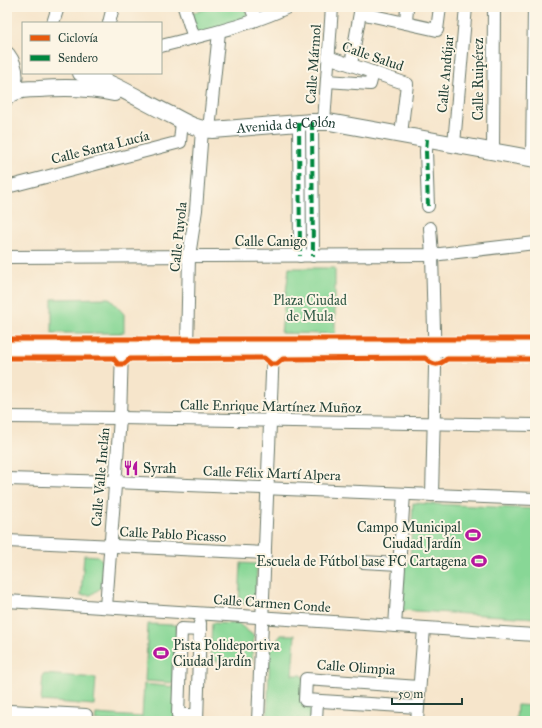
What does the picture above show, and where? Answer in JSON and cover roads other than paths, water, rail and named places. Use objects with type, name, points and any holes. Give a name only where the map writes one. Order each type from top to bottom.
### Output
[{"type":"main road","points":[[7,55],[22,59]]},
{"type":"main road","points":[[7,55],[13,65],[15,76],[8,96]]},
{"type":"main road","points":[[59,87],[73,84],[85,74],[112,85],[150,105]]},
{"type":"main road","points":[[8,96],[18,90],[59,87],[89,88],[124,96],[150,105]]},
{"type":"main road","name":"Avenida de Colón","points":[[150,105],[182,121],[206,130],[312,123],[401,134],[534,158]]},
{"type":"main road","points":[[10,349],[535,349]]},
{"type":"street","points":[[53,22],[58,7]]},
{"type":"street","points":[[109,22],[113,7]]},
{"type":"street","points":[[251,7],[256,20]]},
{"type":"street","points":[[162,46],[219,32],[256,20],[288,7]]},
{"type":"street","name":"Calle Mármol","points":[[312,123],[327,81],[332,7]]},
{"type":"street","points":[[406,23],[408,7]]},
{"type":"street","points":[[351,64],[360,10],[437,30],[440,7]]},
{"type":"street","name":"Calle Andújar","points":[[454,144],[466,7]]},
{"type":"street","name":"Calle Ruipérez","points":[[493,151],[494,7]]},
{"type":"street","points":[[534,7],[534,158]]},
{"type":"street","points":[[188,8],[194,38]]},
{"type":"street","name":"Calle Puyola","points":[[187,348],[189,256],[219,32]]},
{"type":"street","name":"Calle Salud","points":[[328,57],[407,84],[401,134]]},
{"type":"street","points":[[327,81],[370,84],[373,72]]},
{"type":"street","name":"Calle Santa Lucía","points":[[7,187],[180,142],[182,121]]},
{"type":"street","points":[[312,123],[313,256]]},
{"type":"street","points":[[300,256],[312,123]]},
{"type":"street","points":[[427,139],[428,206]]},
{"type":"street","points":[[430,228],[435,349],[432,495]]},
{"type":"street","name":"Calle Canigo","points":[[7,257],[432,255],[535,243]]},
{"type":"street","points":[[258,721],[273,348]]},
{"type":"street","name":"Calle Valle Inclán","points":[[106,607],[120,418],[122,349]]},
{"type":"street","name":"Calle Enrique Martínez Muñoz","points":[[7,417],[535,426]]},
{"type":"street","name":"Calle Félix Martí Alpera","points":[[7,479],[535,499]]},
{"type":"street","points":[[395,626],[404,494]]},
{"type":"street","name":"Calle Pablo Picasso","points":[[7,541],[265,553]]},
{"type":"street","points":[[363,562],[399,564]]},
{"type":"street","name":"Calle Carmen Conde","points":[[7,601],[535,635]]},
{"type":"street","points":[[200,630],[181,630],[178,699],[178,715],[197,718],[201,614]]},
{"type":"street","points":[[417,721],[424,628]]},
{"type":"street","name":"Calle Olimpia","points":[[317,701],[305,700],[306,679],[419,687]]},
{"type":"street","points":[[316,721],[317,701],[418,707]]},
{"type":"street","points":[[8,720],[10,711],[86,715]]},
{"type":"place","name":"Syrah","points":[[131,468]]},
{"type":"place","name":"Campo Municipal Ciudad Jardín","points":[[473,535]]},
{"type":"place","name":"Escuela de Fútbol base FC Cartagena","points":[[479,561]]},
{"type":"place","name":"Pista Polideportiva Ciudad Jardín","points":[[161,653]]},
{"type":"park label","name":"Plaza Ciudad de Mula","points":[[310,308]]}]
